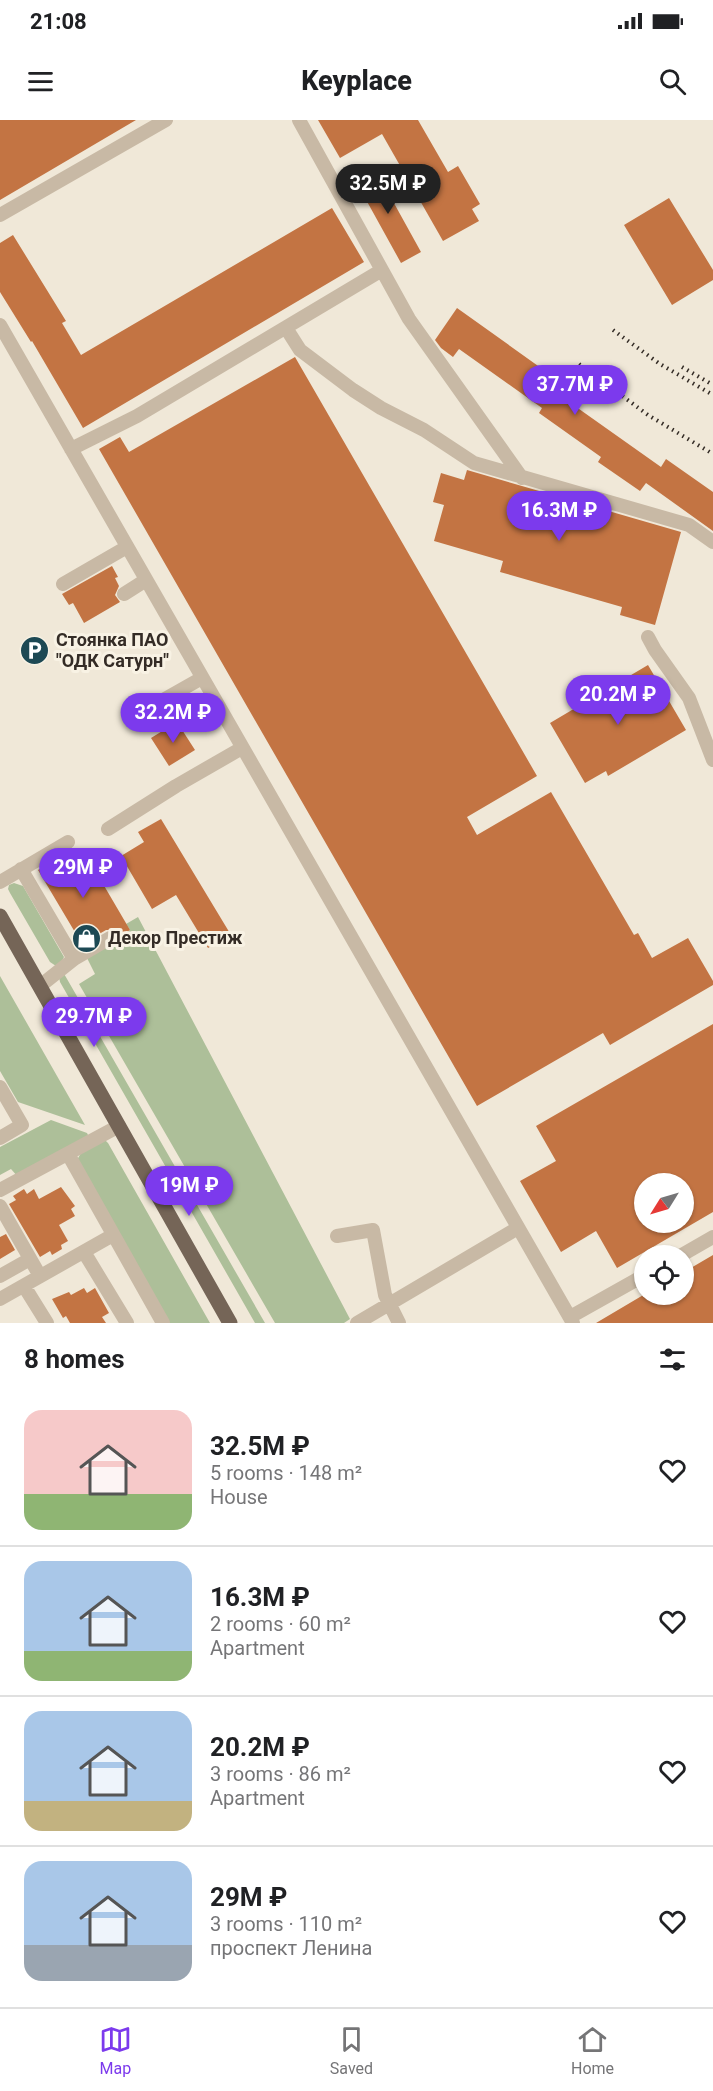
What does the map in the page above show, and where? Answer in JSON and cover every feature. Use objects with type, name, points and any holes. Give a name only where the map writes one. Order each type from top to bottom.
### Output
[{"type":"main road","points":[[0,918],[230,1323]]},
{"type":"lane","points":[[0,215],[166,120]]},
{"type":"lane","points":[[299,120],[421,338],[522,478]]},
{"type":"lane","points":[[71,449],[136,416],[382,270]]},
{"type":"lane","points":[[0,325],[572,1320],[634,1282]]},
{"type":"lane","points":[[286,327],[300,350],[381,408],[424,430],[474,463],[689,525],[713,542]]},
{"type":"lane","points":[[63,584],[127,547]]},
{"type":"lane","points":[[124,594],[146,580]]},
{"type":"lane","points":[[648,637],[688,698],[713,760]]},
{"type":"lane","points":[[134,717],[202,678]]},
{"type":"lane","points":[[108,829],[242,748]]},
{"type":"lane","points":[[0,882],[68,842]]},
{"type":"lane","points":[[21,869],[74,959]]},
{"type":"lane","points":[[40,986],[74,959],[110,938]]},
{"type":"lane","points":[[0,1087],[22,1125],[0,1138]]},
{"type":"lane","points":[[0,1190],[119,1126]]},
{"type":"lane","points":[[68,1154],[114,1234],[157,1321]]},
{"type":"lane","points":[[0,1206],[40,1276]]},
{"type":"lane","points":[[357,1323],[518,1228]]},
{"type":"lane","points":[[337,1236],[373,1230],[389,1305],[399,1323]]},
{"type":"lane","points":[[0,1299],[114,1234]]},
{"type":"lane","points":[[694,1248],[713,1237]]},
{"type":"lane","points":[[84,1252],[127,1323]]},
{"type":"lane","points":[[0,1276],[30,1259]]},
{"type":"lane","points":[[24,1286],[46,1323]]},
{"type":"green space","points":[[14,883],[23,886],[64,957],[56,966],[50,962],[10,893],[9,885]]},
{"type":"green space","points":[[138,917],[350,1319],[344,1323],[275,1323],[79,984],[95,974],[87,958],[117,941],[130,930],[126,924]]},
{"type":"green space","points":[[63,972],[265,1323],[255,1323],[60,982],[59,977]]},
{"type":"green space","points":[[0,976],[85,1125],[18,1102],[0,1071]]},
{"type":"green space","points":[[51,1120],[87,1133],[89,1137],[18,1177],[11,1169],[0,1175],[0,1147]]},
{"type":"green space","points":[[105,1140],[210,1323],[169,1323],[77,1160],[81,1153]]},
{"type":"building","points":[[0,120],[136,120],[0,200]]},
{"type":"building","points":[[318,120],[418,120],[448,172],[458,166],[480,204],[472,209],[479,221],[443,241],[382,134],[340,158]]},
{"type":"building","points":[[374,167],[421,252],[401,263],[354,178]]},
{"type":"building","points":[[669,198],[713,270],[713,280],[672,305],[624,225]]},
{"type":"building","points":[[332,208],[364,262],[83,428],[0,292],[0,243],[13,235],[66,321],[62,323],[81,355]]},
{"type":"building","points":[[457,308],[562,383],[564,380],[581,392],[572,404],[661,467],[666,459],[713,492],[713,531],[646,483],[640,491],[598,462],[601,457],[539,413],[542,408],[459,349],[453,357],[441,348],[435,340]]},
{"type":"building","points":[[295,357],[537,776],[467,817],[477,835],[551,792],[634,935],[638,933],[652,958],[688,938],[713,981],[713,985],[610,1045],[603,1033],[477,1106],[99,449],[120,437],[129,452]]},
{"type":"building","points":[[467,470],[681,532],[655,625],[620,615],[622,607],[500,572],[503,561],[434,541],[444,505],[433,502],[441,473],[464,480]]},
{"type":"building","points":[[112,566],[118,577],[115,578],[119,586],[115,595],[120,602],[84,623],[73,603],[69,605],[62,594]]},
{"type":"building","points":[[648,665],[686,730],[608,776],[606,771],[585,783],[550,723]]},
{"type":"building","points":[[177,722],[195,750],[169,766],[151,738]]},
{"type":"building","points":[[161,819],[231,935],[208,948],[176,895],[152,909],[121,856],[144,842],[138,832]]},
{"type":"building","points":[[62,856],[71,871],[89,860],[130,930],[119,937],[114,930],[106,930],[82,944],[38,870]]},
{"type":"building","points":[[713,1024],[713,1212],[694,1223],[694,1173],[634,1173],[634,1233],[677,1233],[656,1245],[634,1245],[634,1258],[617,1268],[596,1231],[561,1252],[520,1181],[556,1161],[536,1126]]},
{"type":"building","points":[[61,1187],[75,1206],[71,1209],[75,1216],[59,1225],[68,1241],[61,1245],[62,1249],[52,1255],[50,1251],[40,1257],[9,1204],[16,1200],[13,1196],[24,1189],[27,1194],[34,1189],[39,1199]]},
{"type":"building","points":[[6,1234],[15,1250],[0,1259],[0,1237]]},
{"type":"building","points":[[713,1255],[713,1323],[596,1323],[634,1301],[634,1305],[694,1305],[694,1266]]},
{"type":"building","points":[[84,1288],[87,1293],[95,1288],[109,1313],[102,1317],[106,1323],[70,1323],[66,1316],[63,1318],[52,1299],[69,1292],[71,1295]]},
{"type":"railway","points":[[613,330],[660,364],[713,395]]},
{"type":"railway","points":[[579,364],[648,415],[713,454]]},
{"type":"railway","points":[[682,367],[713,385]]},
{"type":"place","name":"Стоянка ПАО \"ОДК Сатурн\"","points":[[35,650]]},
{"type":"place","name":"Декор Престиж","points":[[87,938]]}]
